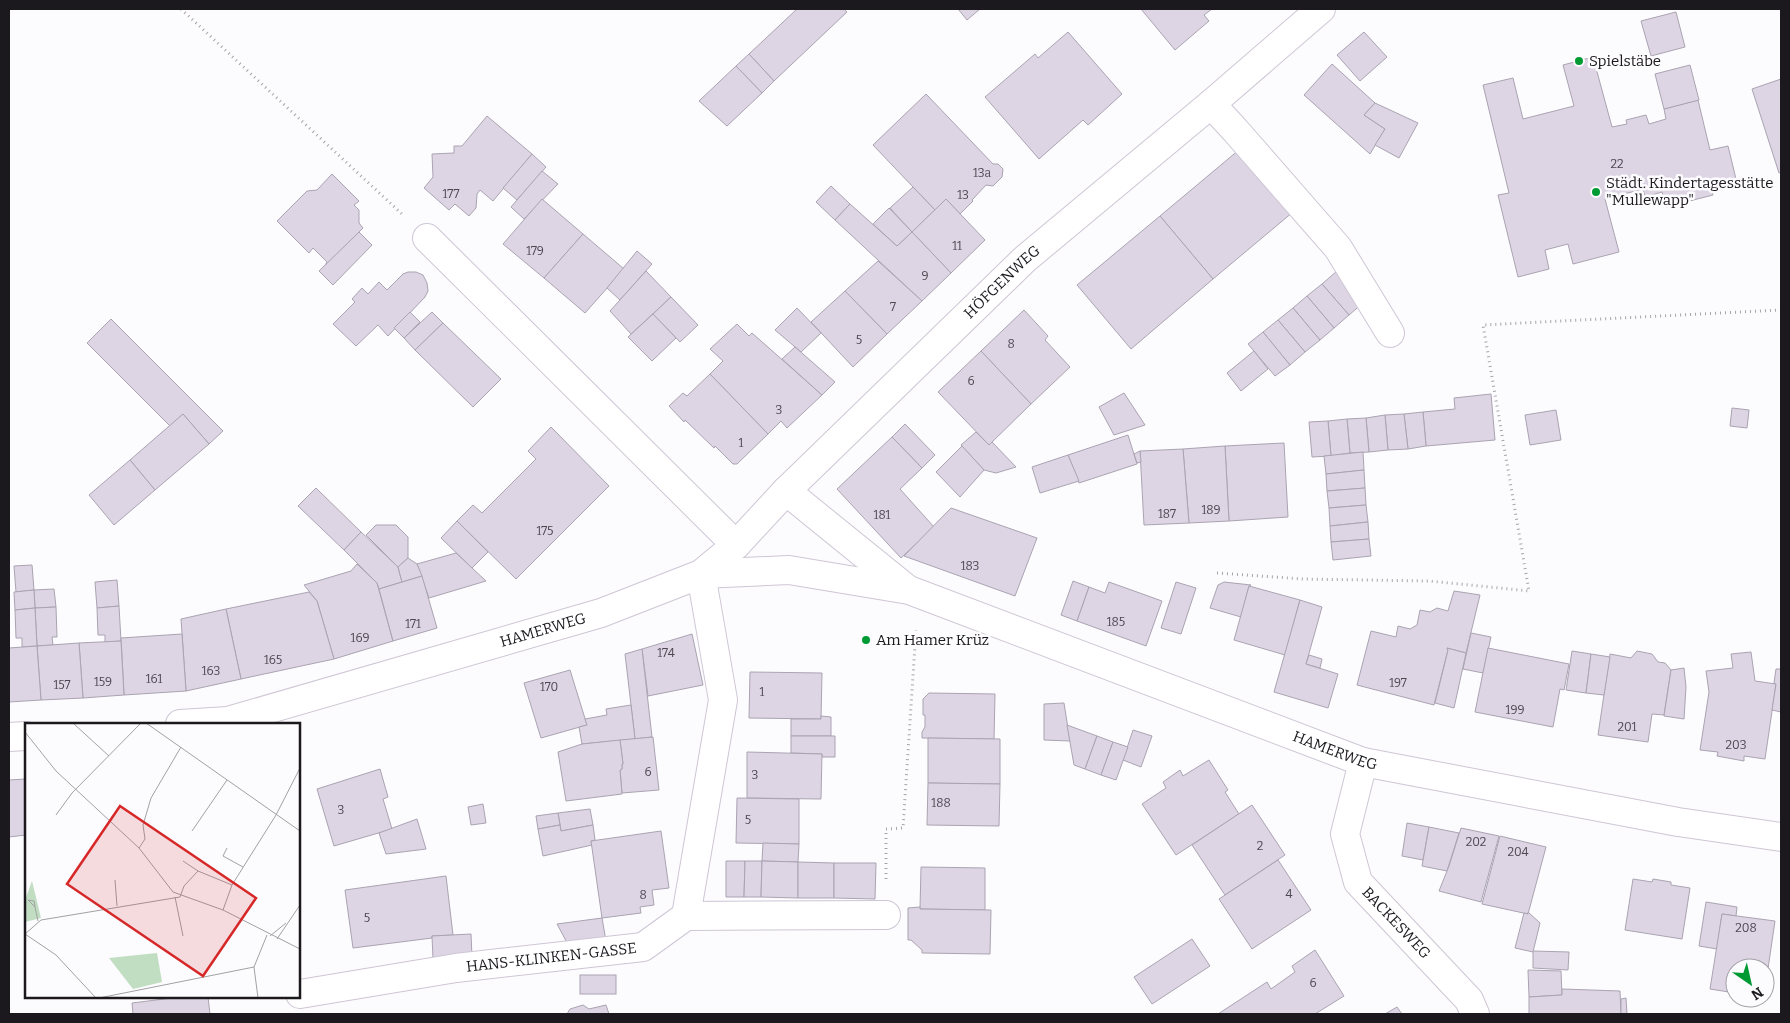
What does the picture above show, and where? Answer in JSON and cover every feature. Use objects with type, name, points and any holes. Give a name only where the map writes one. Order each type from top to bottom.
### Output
[{"type":"street","name":"HÖFGENWEG","points":[[701,574],[736,545],[786,491],[1025,259],[1211,104],[1321,9]]},
{"type":"street","points":[[1211,104],[1338,248],[1390,333]]},
{"type":"street","points":[[427,238],[736,545]]},
{"type":"street","name":"HAMERWEG","points":[[786,491],[909,590]]},
{"type":"street","name":"HAMERWEG","points":[[204,723],[229,722],[601,613],[701,574],[789,570],[909,590],[1363,762],[1678,822],[1781,837]]},
{"type":"street","points":[[701,574],[723,700],[686,916],[886,915]]},
{"type":"street","points":[[9,737],[25,736]]},
{"type":"street","name":"BACKESWEG","points":[[1363,762],[1345,834],[1358,882],[1469,1000],[1475,1014]]},
{"type":"street","name":"HANS-KLINKEN-GASSE","points":[[300,999],[456,968],[643,947],[686,916]]},
{"type":"path","points":[[180,9],[427,238]]},
{"type":"path","points":[[1217,573],[1303,580],[1429,581],[1529,591],[1483,325],[1781,310]]},
{"type":"path","points":[[886,915],[886,829],[903,828],[907,780],[916,635],[909,590]]},
{"type":"building","points":[[797,9],[844,9],[847,12],[774,81],[749,54]]},
{"type":"building","points":[[958,9],[980,9],[967,20]]},
{"type":"building","points":[[1141,9],[1212,9],[1204,15],[1209,21],[1175,50]]},
{"type":"building","points":[[1676,12],[1685,47],[1651,56],[1641,21]]},
{"type":"building","points":[[1068,32],[1122,94],[1088,125],[1083,120],[1039,159],[985,97],[1035,54],[1038,58]]},
{"type":"building","points":[[1364,32],[1387,57],[1360,81],[1337,55]]},
{"type":"building","points":[[749,54],[774,81],[762,93],[736,66]]},
{"type":"building","points":[[1593,57],[1612,127],[1627,124],[1626,120],[1646,115],[1649,124],[1666,119],[1664,109],[1698,100],[1710,150],[1728,146],[1736,179],[1710,185],[1713,195],[1666,207],[1662,192],[1645,197],[1643,189],[1605,199],[1619,252],[1573,264],[1568,244],[1545,250],[1549,269],[1518,277],[1498,195],[1509,193],[1483,85],[1513,78],[1523,119],[1574,106],[1563,65]]},
{"type":"building","points":[[1332,64],[1375,103],[1364,115],[1385,129],[1370,154],[1304,95]]},
{"type":"building","points":[[1690,65],[1699,100],[1664,109],[1655,74]]},
{"type":"building","points":[[736,66],[762,93],[727,126],[699,101]]},
{"type":"building","points":[[1781,79],[1781,172],[1779,173],[1752,89]]},
{"type":"building","points":[[926,94],[993,164],[998,164],[1003,169],[1002,177],[993,186],[986,185],[960,214],[946,199],[935,210],[873,145]]},
{"type":"building","points":[[1375,103],[1418,123],[1399,158],[1375,145],[1385,129],[1364,115]]},
{"type":"building","points":[[487,116],[532,154],[493,201],[480,190],[477,194],[476,208],[469,216],[455,204],[449,210],[424,188],[433,177],[432,154],[454,153],[454,146],[462,146]]},
{"type":"building","points":[[1240,149],[1293,212],[1213,279],[1160,216]]},
{"type":"building","points":[[532,154],[546,167],[517,200],[503,188]]},
{"type":"building","points":[[542,171],[558,184],[524,219],[511,207]]},
{"type":"building","points":[[332,174],[359,201],[354,205],[359,210],[359,223],[363,228],[324,267],[327,262],[313,248],[309,253],[277,221],[307,191],[317,190]]},
{"type":"building","points":[[831,186],[850,204],[835,220],[816,202]]},
{"type":"building","points":[[913,187],[935,210],[912,232],[890,208]]},
{"type":"building","points":[[542,199],[583,234],[544,278],[503,244]]},
{"type":"building","points":[[946,199],[985,240],[951,273],[912,232]]},
{"type":"building","points":[[850,204],[897,246],[912,232],[951,273],[922,301],[835,220]]},
{"type":"building","points":[[889,208],[912,232],[897,246],[873,224]]},
{"type":"building","points":[[1160,216],[1213,279],[1131,349],[1077,285]]},
{"type":"building","points":[[359,232],[372,245],[333,285],[319,271]]},
{"type":"building","points":[[583,234],[624,269],[585,313],[544,278]]},
{"type":"building","points":[[637,251],[652,264],[620,300],[607,288]]},
{"type":"building","points":[[878,261],[922,301],[887,334],[845,291]]},
{"type":"building","points":[[646,271],[671,297],[631,334],[610,311]]},
{"type":"building","points":[[1337,271],[1363,303],[1349,315],[1322,284]]},
{"type":"building","points":[[416,272],[423,275],[428,291],[425,297],[388,336],[378,325],[356,346],[333,324],[355,302],[352,299],[362,288],[368,294],[379,282],[387,290],[403,274]]},
{"type":"building","points":[[1322,284],[1349,315],[1334,328],[1307,296]]},
{"type":"building","points":[[845,291],[887,334],[853,367],[811,322]]},
{"type":"building","points":[[1307,296],[1334,328],[1320,340],[1293,308]]},
{"type":"building","points":[[671,297],[698,325],[680,342],[653,314]]},
{"type":"building","points":[[797,308],[821,333],[801,352],[775,330]]},
{"type":"building","points":[[1293,308],[1320,340],[1305,352],[1278,320]]},
{"type":"building","points":[[1024,310],[1048,336],[1045,340],[1070,367],[1031,404],[981,351]]},
{"type":"building","points":[[410,312],[420,322],[404,338],[394,328]]},
{"type":"building","points":[[432,312],[443,323],[415,350],[404,338]]},
{"type":"building","points":[[653,314],[676,338],[652,361],[628,337]]},
{"type":"building","points":[[111,319],[223,431],[209,444],[183,414],[170,426],[87,343]]},
{"type":"building","points":[[1278,320],[1305,352],[1290,365],[1263,332]]},
{"type":"building","points":[[443,323],[501,379],[473,407],[415,350]]},
{"type":"building","points":[[737,324],[749,336],[752,333],[822,395],[787,428],[781,421],[768,434],[710,374],[723,361],[710,349]]},
{"type":"building","points":[[1263,332],[1290,365],[1275,376],[1248,344]]},
{"type":"building","points":[[795,347],[835,382],[822,395],[782,359]]},
{"type":"building","points":[[981,351],[1031,404],[989,445],[938,392]]},
{"type":"building","points":[[1254,351],[1268,369],[1241,391],[1227,373]]},
{"type":"building","points":[[710,374],[768,434],[737,464],[733,464],[715,446],[714,448],[669,406],[683,393],[687,396]]},
{"type":"building","points":[[1124,393],[1145,425],[1114,435],[1099,407]]},
{"type":"building","points":[[1491,394],[1495,440],[1426,446],[1423,412],[1455,409],[1454,398]]},
{"type":"building","points":[[1732,408],[1749,410],[1747,428],[1730,426]]},
{"type":"building","points":[[1556,410],[1561,440],[1530,445],[1525,415]]},
{"type":"building","points":[[1423,412],[1426,446],[1408,449],[1404,414]]},
{"type":"building","points":[[183,414],[209,444],[155,490],[130,460]]},
{"type":"building","points":[[1404,414],[1408,449],[1388,450],[1385,415]]},
{"type":"building","points":[[1385,415],[1388,450],[1369,452],[1366,418]]},
{"type":"building","points":[[1366,418],[1369,452],[1350,453],[1347,419]]},
{"type":"building","points":[[1347,419],[1350,453],[1331,456],[1328,421]]},
{"type":"building","points":[[1328,421],[1331,456],[1312,457],[1309,422]]},
{"type":"building","points":[[905,424],[935,455],[922,468],[892,437]]},
{"type":"building","points":[[551,427],[609,486],[516,579],[457,521],[473,505],[482,513],[536,459],[528,451]]},
{"type":"building","points":[[976,432],[989,445],[992,442],[1016,467],[996,473],[984,470],[961,445]]},
{"type":"building","points":[[1128,435],[1137,464],[1079,483],[1068,455]]},
{"type":"building","points":[[892,437],[922,468],[900,489],[934,527],[901,558],[837,489]]},
{"type":"building","points":[[1284,443],[1288,517],[1229,521],[1225,446]]},
{"type":"building","points":[[962,446],[984,470],[960,497],[936,472]]},
{"type":"building","points":[[1225,446],[1229,521],[1189,523],[1183,449]]},
{"type":"building","points":[[1183,449],[1189,523],[1144,525],[1140,451]]},
{"type":"building","points":[[1140,451],[1141,462],[1137,463],[1134,454]]},
{"type":"building","points":[[1363,452],[1364,470],[1326,474],[1324,456]]},
{"type":"building","points":[[1068,455],[1079,481],[1040,493],[1032,467]]},
{"type":"building","points":[[130,460],[155,490],[114,525],[89,495]]},
{"type":"building","points":[[1364,470],[1365,488],[1327,491],[1326,474]]},
{"type":"building","points":[[316,488],[361,532],[344,550],[298,506]]},
{"type":"building","points":[[1365,488],[1366,505],[1329,508],[1327,491]]},
{"type":"building","points":[[1366,505],[1368,522],[1330,526],[1329,508]]},
{"type":"building","points":[[951,508],[1037,538],[1015,596],[904,556]]},
{"type":"building","points":[[457,521],[488,552],[472,568],[441,538]]},
{"type":"building","points":[[1368,522],[1369,539],[1331,542],[1330,526]]},
{"type":"building","points":[[376,525],[396,525],[408,537],[408,558],[398,567],[366,535]]},
{"type":"building","points":[[361,532],[398,567],[402,582],[379,589],[377,583],[344,550]]},
{"type":"building","points":[[1369,539],[1371,556],[1333,560],[1331,542]]},
{"type":"building","points":[[456,553],[486,581],[429,598],[417,564]]},
{"type":"building","points":[[408,558],[417,564],[422,576],[402,582],[398,567]]},
{"type":"building","points":[[357,564],[377,583],[393,641],[334,659],[317,601],[304,585],[351,571]]},
{"type":"building","points":[[32,565],[34,590],[16,592],[14,566]]},
{"type":"building","points":[[422,576],[437,628],[393,641],[379,589]]},
{"type":"building","points":[[117,580],[119,606],[97,608],[95,582]]},
{"type":"building","points":[[1073,581],[1089,587],[1077,621],[1061,615]]},
{"type":"building","points":[[1109,582],[1162,601],[1146,646],[1077,621],[1089,587],[1105,593]]},
{"type":"building","points":[[1176,582],[1196,588],[1181,634],[1161,628]]},
{"type":"building","points":[[1224,582],[1251,585],[1249,586],[1241,617],[1210,608],[1218,585]]},
{"type":"building","points":[[1249,586],[1300,600],[1285,655],[1234,640]]},
{"type":"building","points":[[54,589],[56,607],[35,608],[34,590]]},
{"type":"building","points":[[34,590],[35,608],[15,610],[14,592]]},
{"type":"building","points":[[1454,591],[1480,595],[1466,653],[1447,648],[1434,705],[1357,685],[1371,631],[1396,637],[1398,626],[1410,629],[1417,625],[1420,610],[1430,612],[1437,608],[1448,611]]},
{"type":"building","points":[[309,592],[317,601],[334,659],[241,679],[226,609]]},
{"type":"building","points":[[1300,600],[1322,607],[1306,664],[1338,674],[1328,708],[1274,692]]},
{"type":"building","points":[[119,606],[121,641],[105,642],[105,635],[98,635],[97,608]]},
{"type":"building","points":[[56,607],[57,637],[52,637],[53,645],[37,646],[35,608]]},
{"type":"building","points":[[35,608],[37,646],[22,647],[22,638],[16,638],[15,610]]},
{"type":"building","points":[[226,609],[241,679],[186,691],[181,619]]},
{"type":"building","points":[[1471,633],[1491,637],[1483,673],[1463,669]]},
{"type":"building","points":[[182,634],[186,691],[124,695],[121,638]]},
{"type":"building","points":[[692,634],[703,685],[648,696],[642,649]]},
{"type":"building","points":[[121,641],[124,695],[83,698],[79,643]]},
{"type":"building","points":[[79,643],[83,698],[41,700],[37,646]]},
{"type":"building","points":[[37,646],[41,700],[9,702],[9,648]]},
{"type":"building","points":[[1447,648],[1466,653],[1454,708],[1435,703]]},
{"type":"building","points":[[1488,648],[1569,664],[1564,690],[1560,689],[1553,727],[1475,712]]},
{"type":"building","points":[[642,649],[652,737],[635,739],[625,654]]},
{"type":"building","points":[[1572,651],[1591,654],[1586,693],[1566,690]]},
{"type":"building","points":[[1637,651],[1652,654],[1658,662],[1665,663],[1671,670],[1664,715],[1652,714],[1648,742],[1598,735],[1610,654],[1631,658]]},
{"type":"building","points":[[1751,652],[1755,681],[1776,684],[1765,759],[1744,756],[1744,761],[1717,756],[1718,752],[1700,750],[1709,692],[1706,671],[1733,668],[1731,654]]},
{"type":"building","points":[[1591,654],[1610,657],[1604,695],[1586,693]]},
{"type":"building","points":[[1309,655],[1322,659],[1320,668],[1306,664]]},
{"type":"building","points":[[1684,668],[1686,687],[1684,719],[1664,716],[1671,670]]},
{"type":"building","points":[[1776,669],[1781,669],[1781,712],[1772,710]]},
{"type":"building","points":[[570,670],[587,725],[541,738],[524,683]]},
{"type":"building","points":[[750,672],[822,673],[821,719],[749,718]]},
{"type":"building","points":[[929,693],[995,694],[994,739],[922,738],[922,732],[925,727],[923,699]]},
{"type":"building","points":[[1064,703],[1070,741],[1044,740],[1044,704]]},
{"type":"building","points":[[631,705],[635,739],[582,744],[579,727],[587,725],[585,719],[607,715],[606,709]]},
{"type":"building","points":[[821,716],[831,717],[831,736],[791,736],[791,719],[821,719]]},
{"type":"building","points":[[1067,725],[1097,736],[1085,769],[1074,765]]},
{"type":"building","points":[[1133,730],[1152,736],[1141,767],[1123,760]]},
{"type":"building","points":[[791,736],[835,736],[835,757],[822,757],[822,754],[791,753]]},
{"type":"building","points":[[1097,736],[1113,742],[1101,775],[1085,769]]},
{"type":"building","points":[[653,737],[659,790],[622,793],[620,770],[623,764],[620,740]]},
{"type":"building","points":[[928,738],[1000,739],[1000,784],[928,783]]},
{"type":"building","points":[[620,740],[623,764],[620,770],[622,794],[566,801],[558,752],[582,744]]},
{"type":"building","points":[[1113,742],[1128,747],[1116,780],[1101,775]]},
{"type":"building","points":[[747,752],[822,754],[821,799],[747,798]]},
{"type":"building","points":[[1209,760],[1228,790],[1225,792],[1239,814],[1176,855],[1142,804],[1166,788],[1163,782],[1180,770],[1183,776]]},
{"type":"building","points":[[380,769],[388,797],[383,799],[392,829],[334,846],[317,789]]},
{"type":"building","points":[[25,779],[25,835],[9,837],[9,780]]},
{"type":"building","points":[[928,783],[1000,784],[999,826],[927,825]]},
{"type":"building","points":[[737,798],[799,799],[799,844],[736,843]]},
{"type":"building","points":[[483,804],[486,823],[471,825],[468,807]]},
{"type":"building","points":[[1252,805],[1285,855],[1225,895],[1192,845]]},
{"type":"building","points":[[590,809],[593,825],[561,831],[558,813]]},
{"type":"building","points":[[558,813],[560,825],[538,829],[536,816]]},
{"type":"building","points":[[417,819],[426,849],[386,854],[379,833]]},
{"type":"building","points":[[1407,823],[1429,827],[1423,860],[1402,856]]},
{"type":"building","points":[[560,825],[561,831],[593,825],[595,840],[591,841],[592,845],[543,856],[538,829]]},
{"type":"building","points":[[1429,827],[1459,833],[1447,871],[1422,866]]},
{"type":"building","points":[[1461,828],[1499,836],[1481,902],[1439,891]]},
{"type":"building","points":[[661,831],[669,888],[652,890],[654,905],[640,907],[641,913],[602,918],[591,841]]},
{"type":"building","points":[[1500,836],[1546,847],[1528,914],[1482,904]]},
{"type":"building","points":[[763,843],[799,844],[798,862],[762,861]]},
{"type":"building","points":[[1278,860],[1311,910],[1252,949],[1219,899]]},
{"type":"building","points":[[726,861],[745,861],[744,897],[726,897]]},
{"type":"building","points":[[745,861],[762,861],[761,897],[744,897]]},
{"type":"building","points":[[762,861],[798,862],[798,898],[761,897]]},
{"type":"building","points":[[798,862],[834,863],[834,898],[798,898]]},
{"type":"building","points":[[834,863],[876,863],[875,899],[834,898]]},
{"type":"building","points":[[921,867],[985,868],[985,910],[920,909]]},
{"type":"building","points":[[446,876],[453,935],[432,936],[432,938],[353,948],[345,890]]},
{"type":"building","points":[[1633,879],[1652,882],[1653,879],[1671,882],[1671,885],[1690,888],[1682,939],[1625,930]]},
{"type":"building","points":[[1706,902],[1737,907],[1736,916],[1722,914],[1717,949],[1699,946]]},
{"type":"building","points":[[920,907],[920,909],[991,910],[990,954],[922,953],[922,950],[911,940],[908,940],[908,908]]},
{"type":"building","points":[[1528,912],[1540,923],[1533,952],[1515,948],[1524,913],[1528,914]]},
{"type":"building","points":[[1722,914],[1775,921],[1770,958],[1725,958],[1725,991],[1710,989]]},
{"type":"building","points":[[602,918],[606,941],[571,950],[557,924]]},
{"type":"building","points":[[471,934],[472,957],[433,959],[432,936]]},
{"type":"building","points":[[1192,939],[1210,966],[1152,1004],[1134,977]]},
{"type":"building","points":[[1315,950],[1344,996],[1315,1014],[1218,1014],[1267,982],[1271,989],[1295,972],[1292,966]]},
{"type":"building","points":[[1533,951],[1569,952],[1568,970],[1533,968]]},
{"type":"building","points":[[1528,970],[1561,971],[1562,995],[1529,997]]},
{"type":"building","points":[[580,975],[616,975],[616,994],[580,994]]},
{"type":"building","points":[[1562,989],[1620,991],[1621,1014],[1529,1014],[1529,997],[1562,995]]},
{"type":"building","points":[[172,998],[208,998],[210,1014],[133,1014],[132,1003]]},
{"type":"building","points":[[1626,998],[1627,1014],[1621,1014],[1621,999]]},
{"type":"building","points":[[583,1005],[589,1009],[606,1005],[609,1014],[567,1014],[570,1009]]},
{"type":"building","points":[[1397,1007],[1402,1014],[1385,1014]]},
{"type":"place","name":"Spielstäbe","points":[[1579,61]]},
{"type":"place","name":"Städt. Kindertagesstätte \"Mullewapp\"","points":[[1596,192]]},
{"type":"place","name":"Am Hamer Krüz","points":[[866,640]]}]
